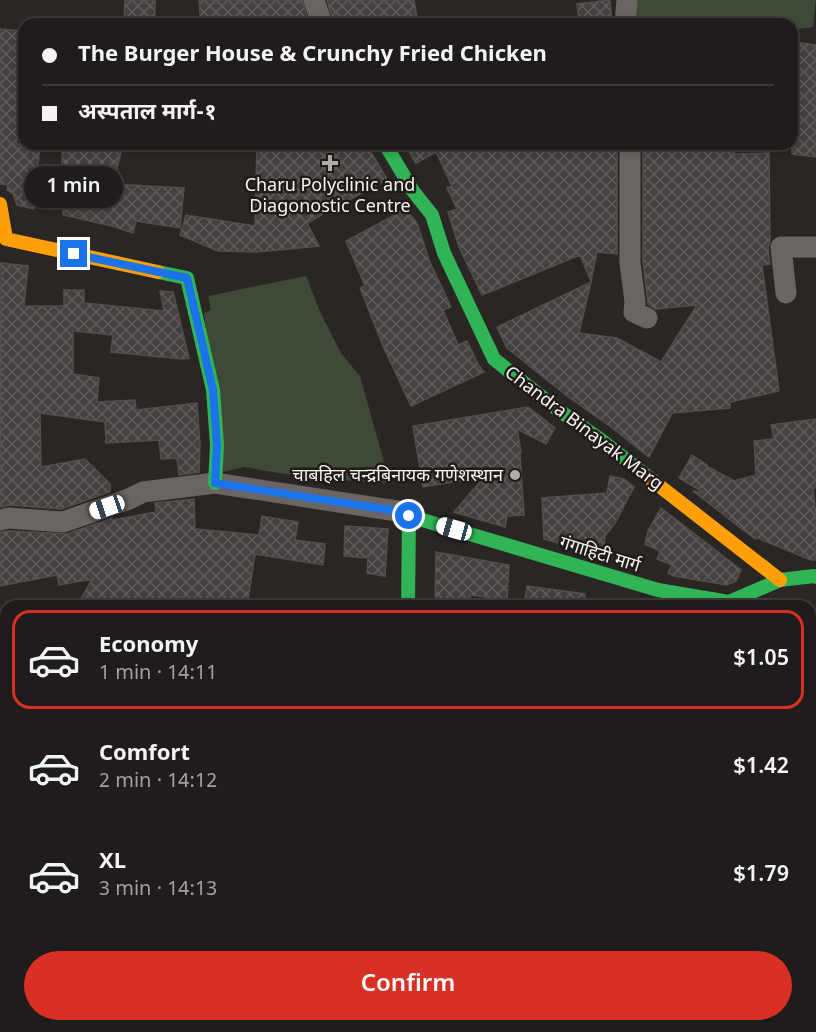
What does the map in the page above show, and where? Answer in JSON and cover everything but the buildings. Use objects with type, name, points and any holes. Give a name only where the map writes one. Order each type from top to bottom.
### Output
[{"type":"street","points":[[314,0],[320,18]]},
{"type":"street","points":[[626,18],[627,0]]},
{"type":"street","name":"Chandra Binayak Marg","points":[[389,150],[413,191],[432,215],[444,254],[494,359],[780,580]]},
{"type":"street","points":[[630,150],[630,263],[635,302],[634,312],[647,318]]},
{"type":"street","points":[[0,204],[6,239],[187,278],[213,390],[217,445],[215,483]]},
{"type":"street","points":[[786,293],[781,247],[816,247]]},
{"type":"street","points":[[0,520],[8,518],[63,522],[143,492],[215,483],[397,511],[409,516],[408,600]]},
{"type":"street","name":"गंगाहिटी मार्ग","points":[[409,516],[658,590],[717,600]]},
{"type":"street","points":[[780,580],[816,577]]},
{"type":"street","name":"गंगाहिटी मार्ग","points":[[734,600],[780,580]]},
{"type":"green space","points":[[637,0],[816,0],[813,27],[798,29],[798,18],[632,18]]},
{"type":"green space","points":[[306,276],[321,314],[341,353],[360,376],[390,483],[337,480],[244,467],[223,472],[204,313],[211,310],[208,296]]},
{"type":"traffic: fast","points":[[389,150],[413,191],[432,215],[444,253],[494,359],[648,477]]},
{"type":"traffic: fast","points":[[158,272],[187,278],[213,390],[217,445],[215,483]]},
{"type":"traffic: fast","points":[[408,600],[409,516],[658,590],[717,600]]},
{"type":"traffic: fast","points":[[734,600],[780,580],[816,577]]},
{"type":"traffic: slow","points":[[0,204],[6,239],[158,272]]},
{"type":"traffic: slow","points":[[648,477],[780,580]]},
{"type":"place","name":"Charu Polyclinic and Diagonostic Centre","points":[[330,163]]},
{"type":"place","name":"चाबहिल चन्द्रबिनायक गणेशस्थान","points":[[515,475]]},
{"type":"route","points":[[74,254],[187,278],[213,390],[217,445],[215,483],[397,511],[409,516]]}]
